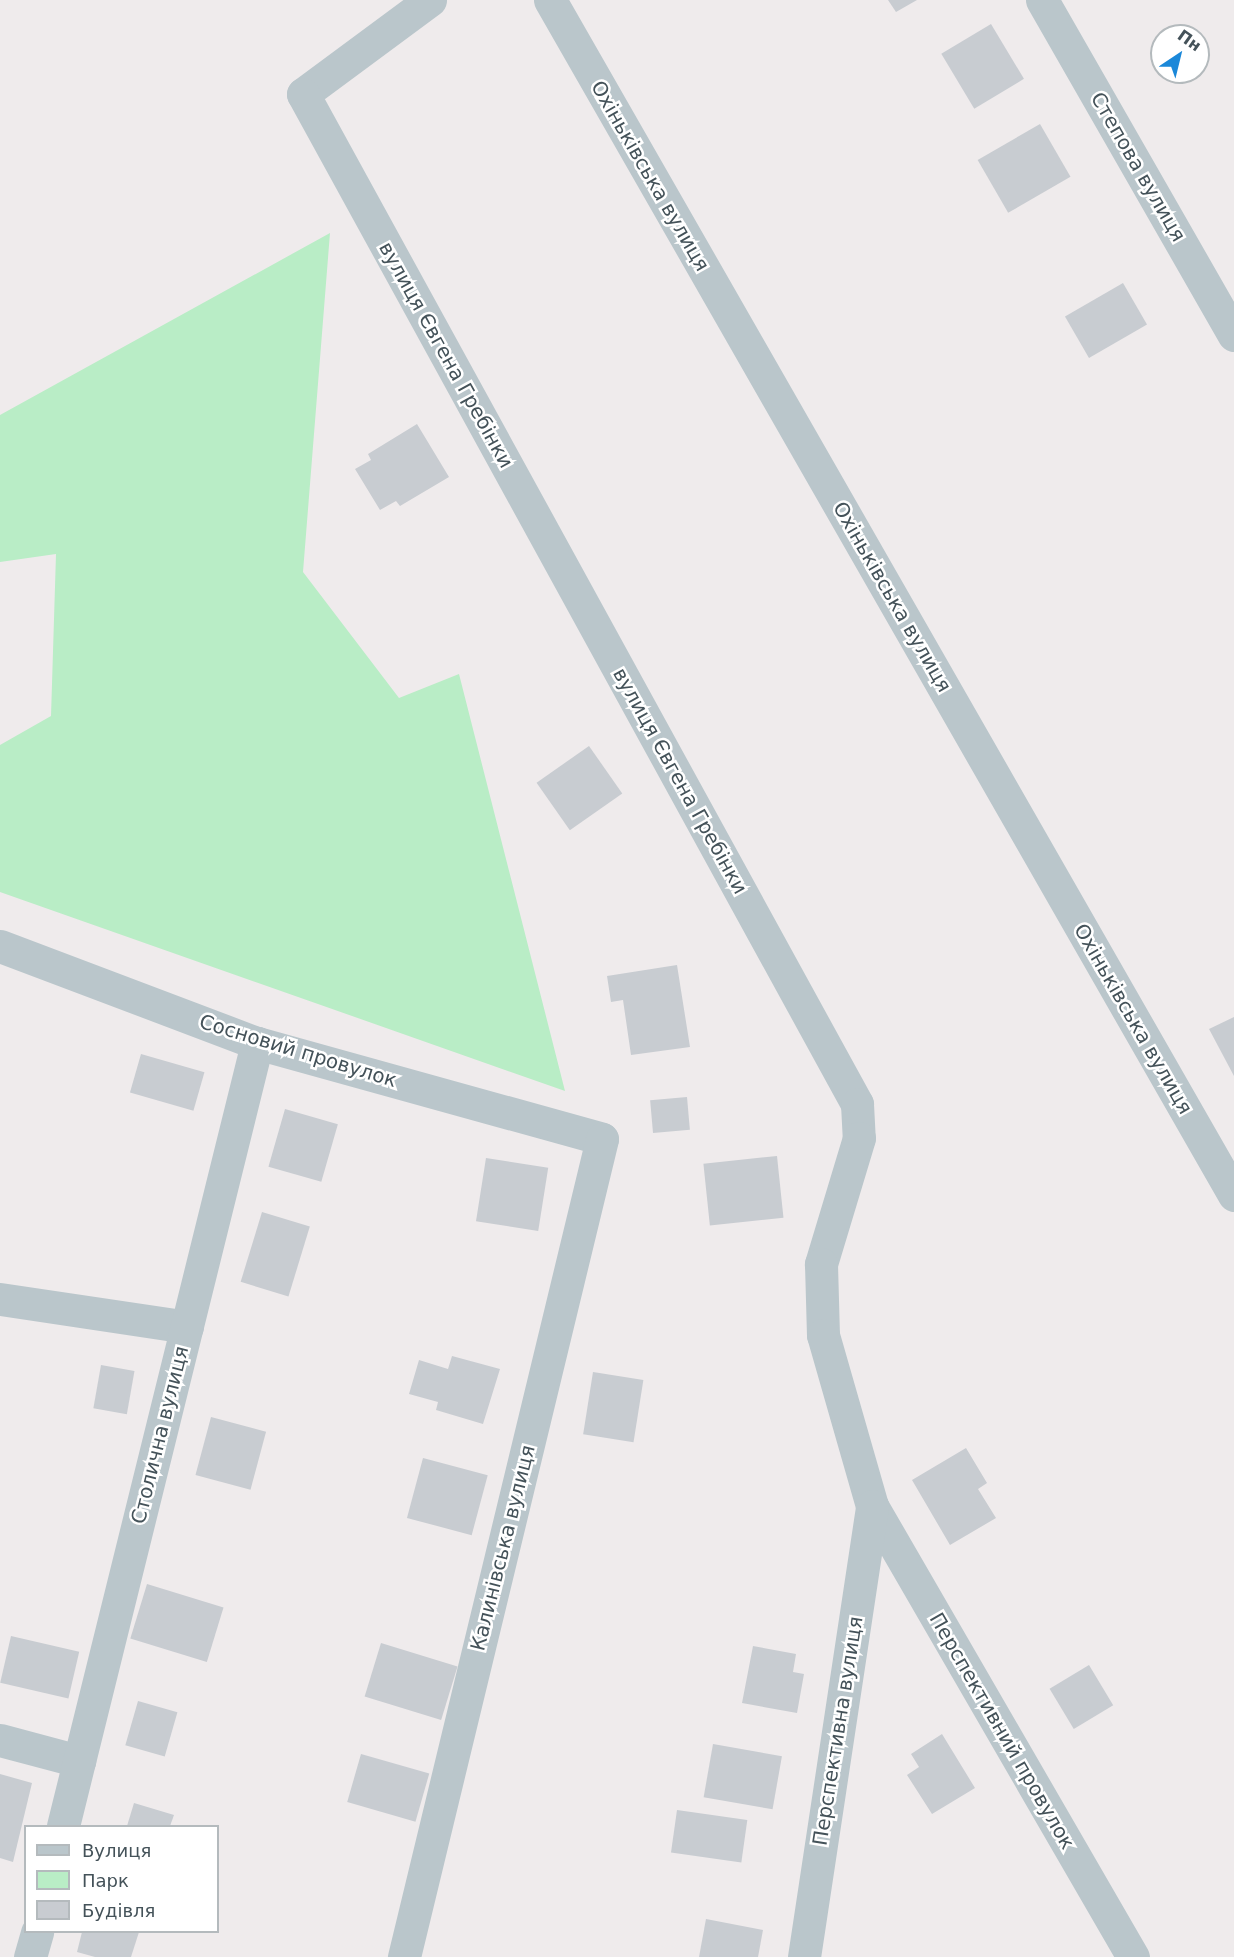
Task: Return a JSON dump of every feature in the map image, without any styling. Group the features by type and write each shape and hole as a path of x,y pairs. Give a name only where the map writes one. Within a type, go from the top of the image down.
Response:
{"street":[{"name":"вулиця Євгена Гребінки","path":"430,0 303,94 857,1104 859,1138 821,1264 823,1335 872,1506"},
{"name":"Охіньківська вулиця","path":"550,0 1234,1195"},
{"name":"Степова вулиця","path":"1042,0 1234,335"},
{"name":"Сосновий провулок","path":"0,946 257,1042 602,1139"},
{"name":"Столична вулиця","path":"63,1825 257,1042"},
{"name":"Калинівська вулиця","path":"404,1957 602,1139"},
{"path":"0,1299 187,1327"},
{"name":"Перспективна вулиця","path":"804,1957 872,1506"},
{"name":"Перспективний провулок","path":"872,1506 1133,1957"},
{"path":"0,1740 79,1761"},
{"path":"30,1957 37,1933"}],"green space":[{"path":"330,233 303,572 399,698 459,674 565,1091 0,892 0,745 51,716 56,554 0,562 0,415"}],"building":[{"path":"888,0 917,0 896,12"},
{"path":"991,24 1024,79 974,109 941,54"},
{"path":"1040,124 1070,177 1008,213 978,160"},
{"path":"1123,283 1147,325 1089,358 1065,317"},
{"path":"417,424 449,477 400,506 396,501 380,510 355,469 371,460 368,454"},
{"path":"589,746 622,794 570,830 537,783"},
{"path":"677,965 690,1047 631,1055 623,1000 611,1002 607,976"},
{"path":"1234,1017 1234,1076 1209,1029"},
{"path":"141,1054 204,1072 193,1111 130,1092"},
{"path":"687,1097 690,1130 653,1133 650,1100"},
{"path":"285,1109 338,1124 321,1182 268,1167"},
{"path":"777,1156 783,1218 710,1225 703,1164"},
{"path":"486,1158 548,1168 538,1231 476,1221"},
{"path":"262,1212 310,1227 288,1296 241,1282"},
{"path":"452,1356 500,1369 483,1424 436,1410 438,1402 409,1394 419,1360 448,1369"},
{"path":"101,1365 134,1371 127,1414 93,1408"},
{"path":"593,1372 643,1380 634,1442 583,1434"},
{"path":"211,1417 266,1432 251,1490 195,1475"},
{"path":"966,1448 987,1483 978,1489 996,1518 950,1545 912,1480"},
{"path":"423,1458 488,1475 472,1535 407,1518"},
{"path":"147,1584 224,1607 207,1662 130,1639"},
{"path":"11,1636 79,1652 68,1699 0,1683"},
{"path":"381,1643 458,1666 441,1720 365,1697"},
{"path":"753,1646 796,1654 793,1672 804,1674 797,1713 742,1703"},
{"path":"1089,1665 1113,1705 1074,1729 1050,1689"},
{"path":"138,1701 177,1712 165,1757 125,1745"},
{"path":"942,1734 975,1788 932,1814 907,1775 919,1767 911,1754"},
{"path":"713,1744 782,1756 773,1809 704,1797"},
{"path":"361,1754 429,1774 415,1822 347,1802"},
{"path":"0,1774 32,1783 13,1862 0,1858"},
{"path":"134,1803 174,1815 170,1825 127,1825"},
{"path":"677,1810 747,1820 741,1862 671,1853"},
{"path":"706,1919 763,1930 758,1957 699,1957"},
{"path":"82,1933 139,1933 131,1957 95,1957 77,1952"}]}
